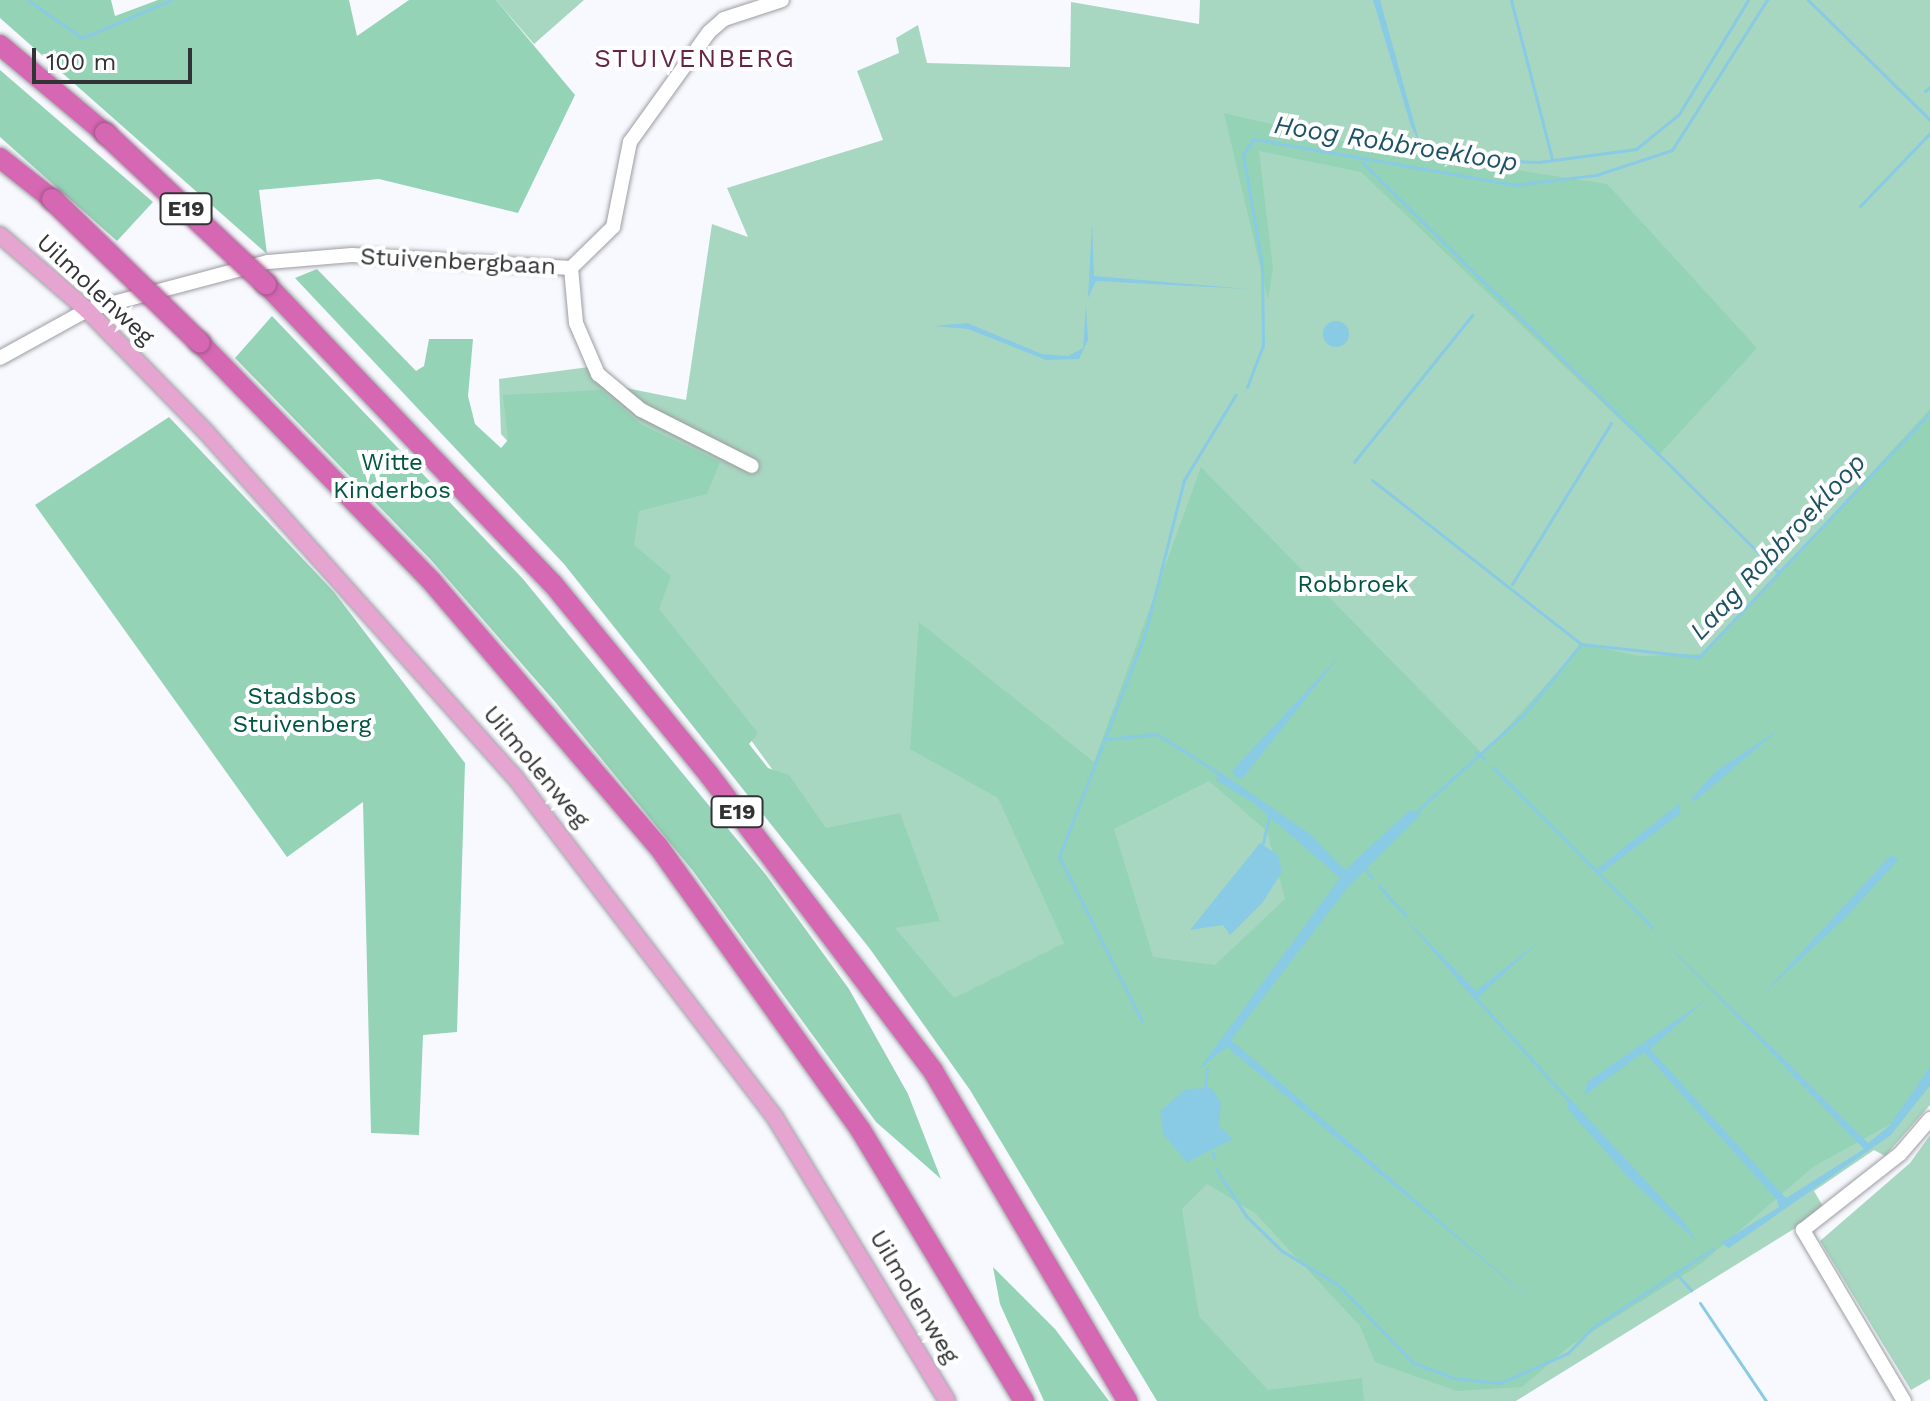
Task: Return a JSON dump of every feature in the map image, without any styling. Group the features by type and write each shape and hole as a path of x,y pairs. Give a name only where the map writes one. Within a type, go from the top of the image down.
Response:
{"highway":[{"name":"E19","path":"0,45 105,133 266,284 553,584 710,776 933,1071 1127,1401"},
{"path":"0,158 52,199 200,343 433,583 658,846 860,1129 1024,1401"}],"main road":[{"name":"Uilmolenweg","path":"0,235 87,310 321,553 588,867 774,1116 947,1401"}],"street":[{"name":"Stuivenbergbaan","path":"0,358 87,310 200,276 352,255 571,268 613,227 630,142 709,32 724,19 782,0"},
{"path":"571,268 576,323 598,374 641,410 752,466"},
{"path":"1904,1401 1803,1230 1900,1154 1930,1119"}],"green space":[{"path":"0,0 111,0 115,16 158,0 349,0 357,36 409,0 496,0 575,95 518,213 379,179 259,190 267,254 0,18"},
{"path":"496,0 584,0 534,44"},
{"name":"Robbroek","path":"1200,0 1930,0 1930,1105 1885,1156 1874,1150 1814,1191 1824,1208 1813,1217 1516,1401 1201,1401 829,847 645,595 501,434 499,379 589,367 616,386 686,400 712,224 748,237 727,188 883,140 857,71 899,53 896,38 918,25 927,63 1070,67 1071,2 1199,24"},
{"path":"0,70 153,202 117,241 0,137"},
{"path":"1224,113 1373,148 1607,184 1757,348 1658,456 1361,172 1259,151 1273,268 1268,300"},
{"path":"317,269 416,371 424,366 429,339 473,339 468,396 475,424 501,448 508,440 503,395 601,390 642,425 720,462 707,494 639,511 634,545 671,576 659,609 758,733 749,744 768,768 789,775 826,828 900,813 940,921 895,928 954,998 1064,943 998,798 910,749 919,622 1094,762 1201,467 1483,754 1583,644 1639,656 1704,654 1930,409 1930,1086 1905,1116 1813,1167 1701,1264 1571,1345 1522,1387 1457,1391 1375,1362 1360,1326 1255,1213 1207,1184 1182,1209 1199,1316 1268,1390 1362,1378 1364,1401 1157,1401 970,1090 870,949 564,564 295,278","holes":["1209,781 1267,831 1285,899 1215,965 1153,957 1114,829"]},
{"name":"Witte Kinderbos","path":"272,316 523,579 766,875 849,989 908,1094 941,1179 876,1122 693,871 556,703 431,560 235,358"},
{"name":"Stadsbos Stuivenberg","path":"169,417 334,592 465,763 457,1032 423,1035 419,1135 371,1133 363,802 287,857 35,505"},
{"path":"1930,1135 1930,1379 1911,1390 1820,1241 1910,1163"},
{"path":"993,1267 1055,1329 1109,1401 1044,1401 1000,1304"}],"water":[{"path":"1373,0 1380,0 1420,144 1411,126"},
{"path":"1092,222 1094,276 1248,289 1096,281 1088,298"},
{"path":"1086,305 1088,340 1079,359 1046,360 968,329 934,326 967,323 1042,354 1068,356 1083,348"},
{"path":"1336,321 1345,325 1349,334 1345,343 1336,347 1327,343 1323,334 1327,325"},
{"path":"1341,654 1242,779 1236,777 1232,771"},
{"path":"1781,728 1695,801 1690,800 1716,771"},
{"path":"1220,772 1310,834 1345,870 1410,810 1421,814 1348,887 1231,1040 1549,1315 1227,1047 1199,1069 1340,878 1254,803 1216,780"},
{"path":"1680,803 1680,814 1601,873 1597,869"},
{"path":"1260,843 1278,855 1282,872 1263,902 1230,935 1223,925 1190,930"},
{"path":"1891,855 1898,860 1846,917 1762,995"},
{"path":"1402,915 1476,991 1542,939 1475,1000"},
{"path":"1646,923 1868,1143 1889,1126 1930,1067 1930,1085 1891,1135 1729,1248 1721,1243 1779,1207 1777,1200 1644,1052 1585,1095 1587,1082 1707,999 1650,1049 1786,1198 1864,1149"},
{"path":"1212,1088 1221,1103 1219,1126 1233,1139 1187,1162 1163,1134 1160,1111 1186,1089"},
{"path":"1570,1099 1682,1220 1699,1244 1628,1177 1567,1108"}],"waterway":[{"path":"28,0 82,38 171,0"},
{"path":"1511,0 1552,159"},
{"name":"Hoog Robbroekloop","path":"1417,141 1421,153 1477,160 1539,162 1636,149 1679,114 1748,0"},
{"name":"Hoog Robbroekloop","path":"1247,387 1263,345 1262,265 1243,154 1254,139 1514,185 1596,175 1672,150 1767,0"},
{"path":"1808,0 1930,120"},
{"path":"1925,91 1930,87"},
{"path":"1860,206 1930,133"},
{"path":"1362,162 1777,571"},
{"path":"1354,462 1472,315"},
{"name":"Hoog Robbroekloop","path":"1142,1021 1059,857 1145,634 1184,480 1236,394"},
{"name":"Laag Robbroekloop","path":"1416,812 1525,713 1581,644 1699,657 1930,413"},
{"path":"1512,584 1611,423"},
{"path":"1372,480 1580,643"},
{"name":"Hoog Robbroekloop","path":"1108,739 1157,734 1220,774"},
{"name":"Laag Robbroekloop","path":"1476,752 1485,759"},
{"path":"1493,767 1652,927"},
{"name":"Hoog Robbroekloop","path":"1263,843 1269,816"},
{"path":"1364,868 1372,878"},
{"path":"1379,886 1406,916"},
{"path":"1476,998 1570,1102"},
{"path":"1205,1088 1207,1069"},
{"path":"1213,1153 1214,1158"},
{"path":"1216,1169 1246,1216 1282,1251 1337,1284 1412,1362 1454,1378 1500,1383 1568,1353 1592,1328 1676,1273 1691,1290"},
{"path":"1676,1273 1713,1249"},
{"path":"1700,1303 1766,1401"}],"district":[{"name":"STUIVENBERG","path":"695,59"}]}
